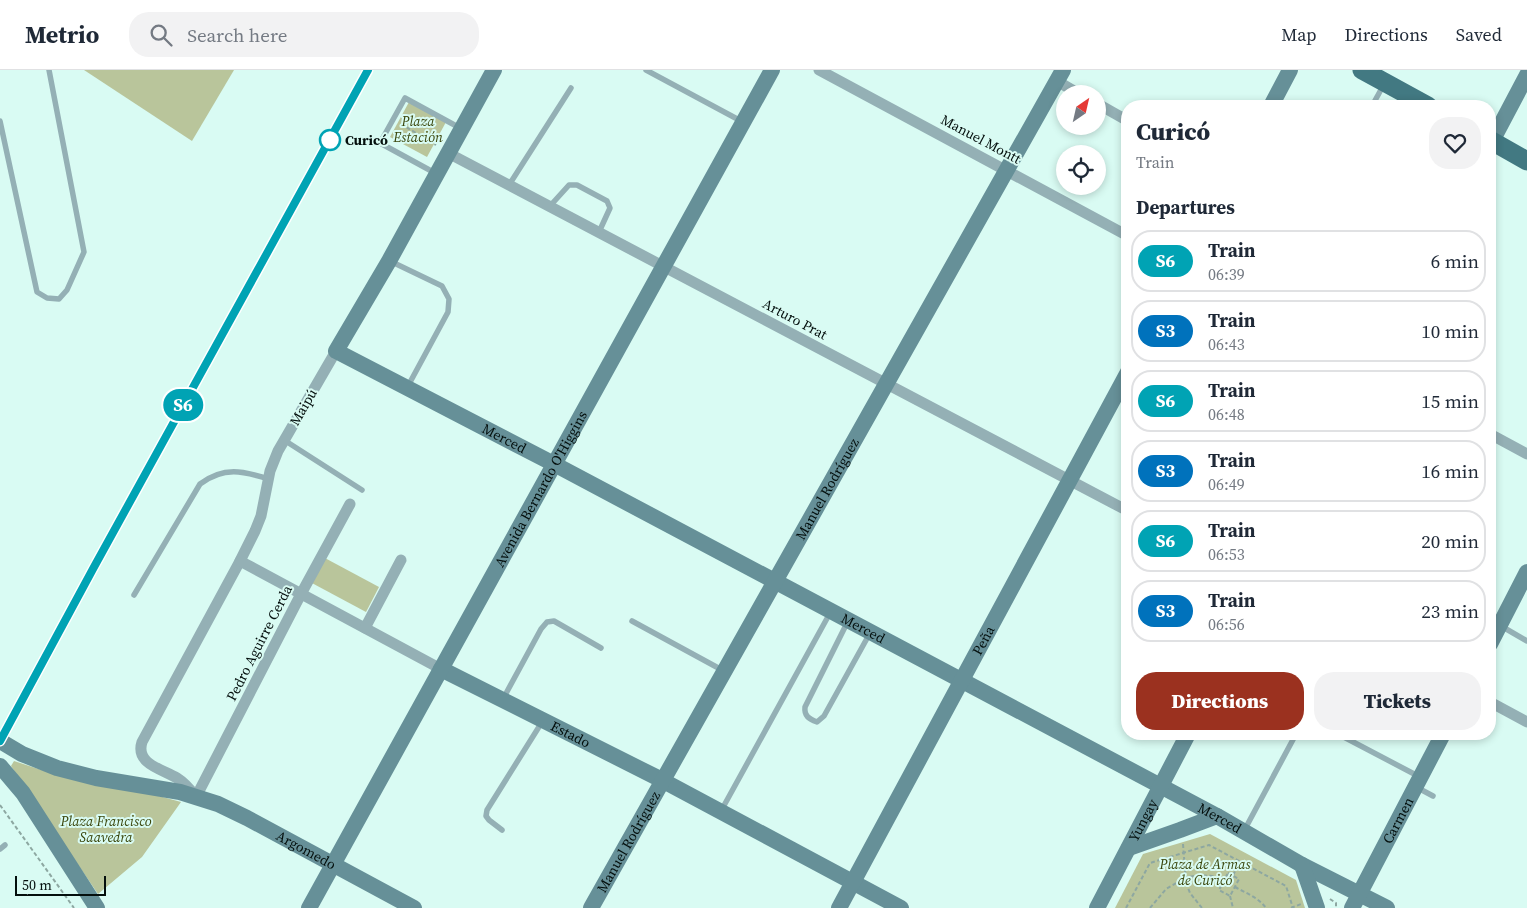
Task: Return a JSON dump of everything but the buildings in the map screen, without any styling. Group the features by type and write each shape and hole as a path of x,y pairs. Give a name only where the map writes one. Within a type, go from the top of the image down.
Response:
{"main road":[{"path":"1362,70 1417,100"},
{"path":"1496,145 1527,161"}],"street":[{"name":"Maipú","path":"142,756 140,751 142,742 255,531 273,462 284,440 437,174 494,70"},
{"name":"Avenida Bernardo O'Higgins","path":"309,908 772,70"},
{"name":"Manuel Montt","path":"819,70 1121,232"},
{"path":"1274,100 1290,70"},
{"path":"1496,133 1527,75"},
{"name":"Manuel Rodríguez","path":"591,908 1060,76"},
{"path":"1060,76 1070,85"},
{"path":"1106,109 1121,117"},
{"name":"Arturo Prat","path":"448,153 1121,507"},
{"name":"Merced","path":"336,351 554,464 1217,816 1302,865 1356,901 1386,908"},
{"name":"Peña","path":"839,908 1121,385"},
{"path":"1496,437 1526,452"},
{"name":"Pedro Aguirre Cerda","path":"196,797 301,594 350,504"},
{"path":"365,628 401,560"},
{"name":"Estado","path":"240,561 441,669 663,781 901,908"},
{"path":"1496,633 1527,572"},
{"path":"1496,705 1527,722"},
{"name":"Yungay","path":"1097,908 1185,740"},
{"name":"Carmen","path":"1356,901 1440,740"},
{"name":"Argomedo","path":"0,741 22,754 57,768 86,776 161,788 196,797 240,814 414,908"},
{"name":"Argomedo","path":"142,756 147,763 182,781 196,797"},
{"path":"0,766 23,792 97,908"},
{"path":"1129,848 1217,816"},
{"path":"1302,865 1316,903"}],"lane":[{"path":"0,120 38,292 47,298 59,299 67,290 84,252 49,70"},
{"path":"646,70 743,122"},
{"path":"1375,100 1385,82"},
{"path":"510,185 570,88"},
{"path":"437,174 380,143 405,98 462,129"},
{"path":"550,206 569,186 577,185 607,201 610,208 599,232"},
{"path":"388,260 442,286 450,299 448,312 407,388"},
{"path":"284,440 362,490"},
{"path":"134,595 200,484 208,478 227,472 238,471 268,479"},
{"path":"721,812 831,612"},
{"path":"502,700 546,622 554,621 600,648"},
{"path":"632,621 725,671"},
{"path":"848,621 805,707 804,712 806,716 812,720 817,722 824,716 870,633"},
{"path":"1500,625 1527,641"},
{"path":"502,830 489,820 486,816 486,810 544,721"},
{"path":"1244,832 1293,740"},
{"path":"1348,740 1418,782 1434,796"}],"path":[{"path":"394,119 448,153"},
{"path":"0,805 74,908"},
{"path":"1183,842 1186,883 1190,893 1202,908"},
{"path":"1126,908 1150,863 1209,845 1286,886 1292,908 1316,903 1336,903 1336,908"},
{"path":"1232,876 1240,862"},
{"path":"1230,896 1219,890 1228,874 1239,879 1230,896 1233,908"},
{"path":"1150,908 1166,889 1185,878 1198,875 1212,876 1224,881"},
{"path":"1235,887 1250,894 1266,908"}],"green space":[{"path":"84,70 234,70 192,141"},
{"name":"Plaza Estación","path":"409,102 446,122 427,157 390,137"},
{"path":"323,557 379,587 366,612 310,582"},
{"name":"Plaza Francisco Saavedra","path":"14,761 63,777 148,793 181,802 142,857 98,894 11,766"},
{"name":"Plaza de Armas de Curicó","path":"1210,834 1296,880 1305,908 1115,908 1143,854"}],"railway":[{"path":"0,741 368,70"}],"train":[{"name":"S6","path":"0,741 368,70"}],"place":[{"name":"Curicó","path":"330,140"}]}
